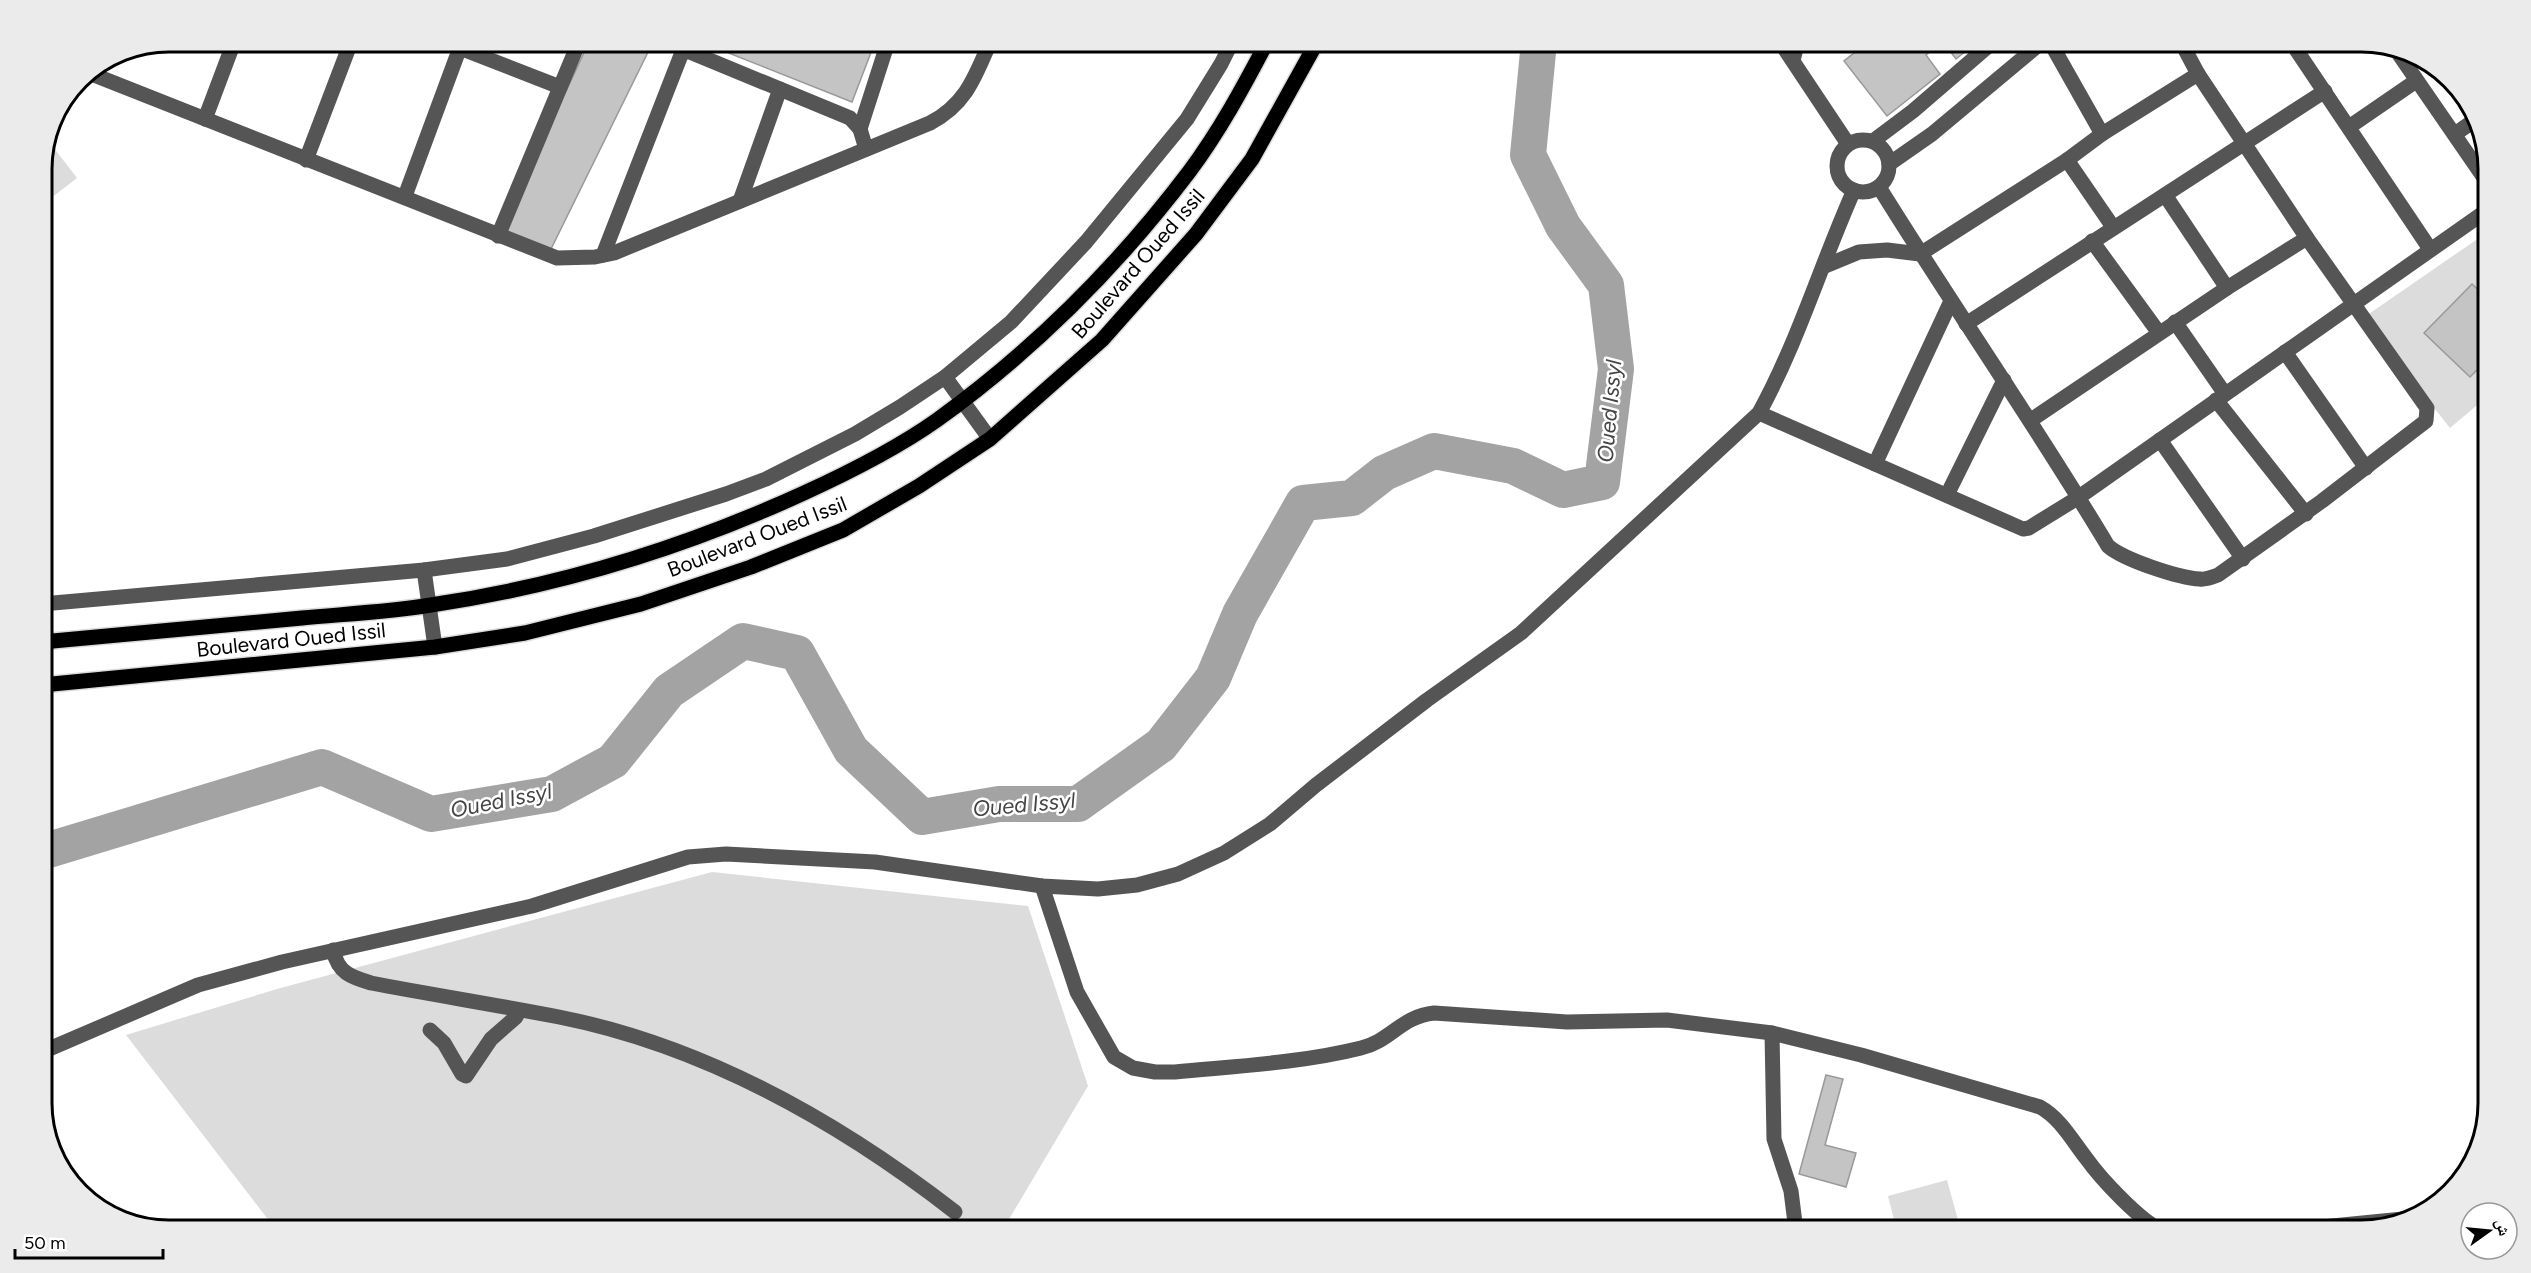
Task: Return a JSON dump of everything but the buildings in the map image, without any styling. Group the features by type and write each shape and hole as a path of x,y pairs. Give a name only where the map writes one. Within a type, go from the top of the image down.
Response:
{"main road":[{"name":"Boulevard Oued Issil","path":"53,684 435,647 525,633 620,609 751,567 843,531 919,486 990,439 1102,340 1196,234 1252,159 1311,52"},
{"name":"Boulevard Oued Issil","path":"53,641 430,605 548,583 649,554 742,521 862,465 936,421 1044,334 1125,249 1190,170 1238,97 1261,53"}],"street":[{"path":"1787,52 1848,144"},
{"path":"1792,60 1795,52"},
{"path":"1873,141 1887,156 1890,164 1889,173 1879,187 1871,191 1854,190 1840,176 1837,167 1838,158 1848,144 1855,140 1873,141 1913,111 1981,52"},
{"path":"1890,164 1932,134 2030,52"},
{"path":"2056,52 2102,134"},
{"path":"1879,187 1920,254 2031,420 2109,546 2126,557 2186,578 2202,580 2218,575 2306,514 2366,468 2426,421 2428,413 2427,408 2307,238 2198,74 2186,52"},
{"path":"2298,52 2430,249"},
{"path":"205,119 230,53"},
{"path":"306,160 347,53"},
{"path":"405,196 458,53"},
{"path":"480,53 560,87"},
{"path":"498,236 574,53"},
{"path":"603,255 681,55 684,53"},
{"path":"692,53 850,118 860,129 866,149"},
{"path":"860,129 885,53"},
{"path":"98,77 557,258 614,253 930,123 962,100 973,82 985,53"},
{"path":"53,603 424,570 507,559 594,536 766,479 855,434 945,377 1011,322 1086,242 1187,119 1227,53"},
{"path":"2403,61 2478,168"},
{"path":"1825,266 1859,252 1887,250 1920,254 2067,160 2102,134 2198,74"},
{"path":"2349,127 2416,81"},
{"path":"740,201 780,89"},
{"path":"1966,324 2325,91"},
{"path":"2455,134 2469,124"},
{"path":"2067,160 2113,227"},
{"path":"53,1047 198,986 333,950 532,906 688,857 726,854 875,862 1041,886 1098,889 1137,885 1178,874 1224,853 1270,824 1427,700 1521,633 1759,413 1798,333 1854,190"},
{"path":"2165,195 2227,288"},
{"path":"1759,413 2023,529 2034,526 2079,497 2478,216"},
{"path":"2031,420 2175,322 2307,238"},
{"path":"2092,241 2159,333"},
{"path":"1875,464 1951,301"},
{"path":"2175,322 2220,397 2306,514"},
{"path":"2285,352 2366,468"},
{"path":"945,377 990,439"},
{"path":"1947,495 2004,380"},
{"path":"2160,440 2243,559"},
{"path":"424,570 435,647"},
{"path":"1041,886 1077,992 1114,1057 1133,1068 1155,1072 1175,1072 1364,1048 1378,1043 1400,1024 1423,1014 1434,1013 1567,1022 1667,1020 1773,1033 1861,1055 2040,1107 2056,1119 2090,1164 2144,1220"},
{"path":"333,950 337,965 342,972 371,983 559,1017 642,1040 722,1071 772,1094 829,1125 912,1179 955,1212"},
{"path":"430,1030 444,1043 462,1074 469,1076 491,1039 516,1017 519,1011"},
{"path":"1773,1033 1774,1139 1791,1191 1795,1220"}],"shaded area":[{"path":"54,148 77,178 53,197"},
{"path":"2478,239 2478,404 2450,428 2363,318"},
{"path":"712,872 1028,906 1088,1086 1009,1220 269,1220 126,1035 277,989"},
{"path":"1947,1180 1958,1220 1894,1220 1888,1196"}],"waterway":[{"name":"Oued Issyl","path":"53,849 322,767 431,814 552,794 613,761 669,691 743,641 797,653 851,750 922,817 999,804 1078,804 1161,745 1213,678 1240,614 1303,503 1352,498 1384,473 1434,451 1513,466 1563,490 1602,482 1616,369 1606,285 1563,226 1528,155 1538,52"}]}
